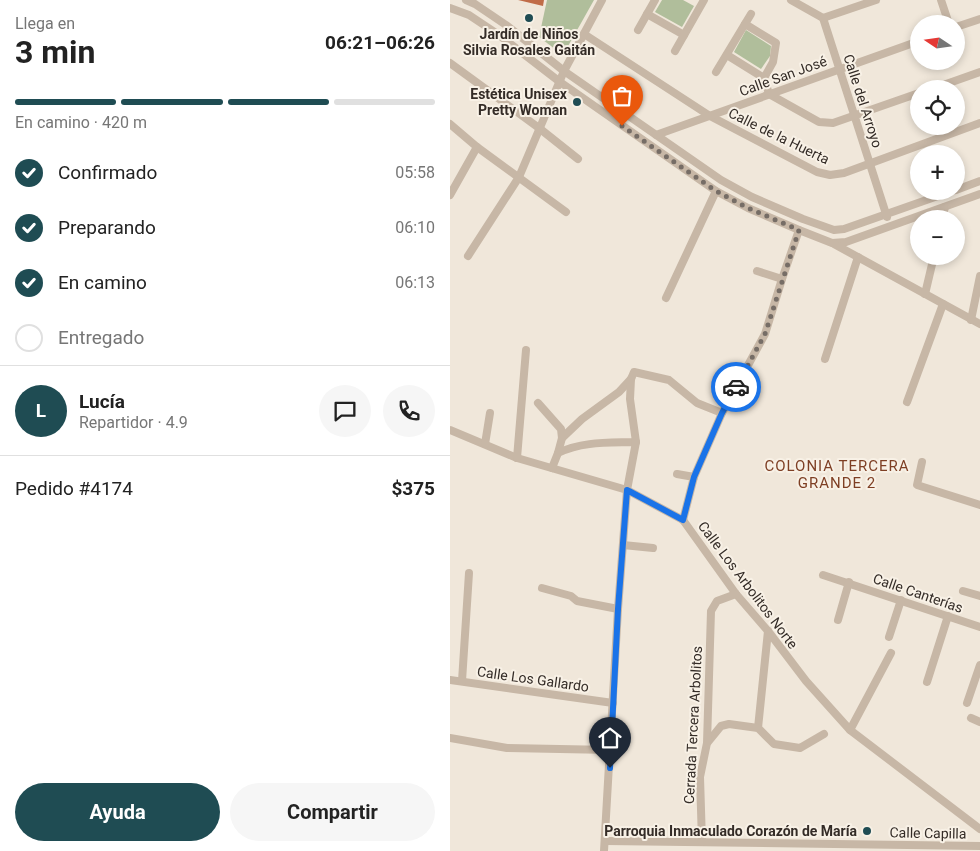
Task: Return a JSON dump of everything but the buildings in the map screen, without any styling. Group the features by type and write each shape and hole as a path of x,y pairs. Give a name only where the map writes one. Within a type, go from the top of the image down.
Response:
{"street":[{"path":"466,0 506,25 564,71 721,180 752,197 786,212 834,230 844,229 926,200"},
{"path":"468,256 518,177 564,71 602,0"},
{"path":"638,30 655,0"},
{"path":"675,51 703,2 693,0"},
{"path":"791,0 823,18 862,2 876,0"},
{"path":"941,0 946,15"},
{"path":"450,8 469,15 499,35 560,82 716,191 748,208 832,243 858,256 980,324"},
{"path":"647,14 684,35"},
{"path":"716,72 751,14"},
{"name":"Calle del Arroyo","path":"823,18 890,226"},
{"path":"965,25 979,21"},
{"path":"745,24 776,42 773,62 764,78"},
{"name":"Calle de la Huerta","path":"584,34 710,116 817,172 830,175 844,173 980,124"},
{"name":"Calle San José","path":"656,135 910,44"},
{"path":"727,55 764,78 769,94 819,122 833,123 910,96"},
{"path":"450,62 540,128 578,159"},
{"path":"957,80 980,72"},
{"path":"450,124 566,212"},
{"path":"450,194 478,147"},
{"path":"965,186 980,181"},
{"path":"666,298 716,191"},
{"path":"832,243 846,242 980,194"},
{"path":"683,520 694,477 722,413 765,334 799,230"},
{"path":"832,243 834,230"},
{"path":"825,360 858,256"},
{"path":"926,294 932,265"},
{"path":"757,271 782,279"},
{"path":"971,320 980,276"},
{"path":"907,402 943,304"},
{"path":"517,458 526,350"},
{"path":"632,376 669,380 697,403 722,413"},
{"path":"562,438 582,419 618,392 632,376"},
{"path":"604,851 627,490 636,442 630,399 632,376"},
{"path":"538,403 561,429 562,438 552,468"},
{"path":"485,444 490,413"},
{"name":"Calle Los Arbolitos Norte","path":"450,430 517,458 627,490 683,520 736,594 768,631 806,681 850,730 980,829"},
{"path":"558,453 589,443 636,442"},
{"path":"922,462 917,485 980,505"},
{"path":"677,474 694,477"},
{"path":"623,545 653,548"},
{"path":"462,681 469,573"},
{"name":"Calle Canterías","path":"823,575 849,582 980,627"},
{"path":"838,620 849,582"},
{"path":"542,588 572,596 577,601 618,609"},
{"path":"963,591 980,596"},
{"name":"Cerrada Tercera Arbolitos","path":"702,842 700,777 707,742 711,611 717,601 736,594"},
{"path":"889,637 901,600"},
{"path":"927,682 948,616"},
{"path":"758,728 768,631"},
{"path":"850,730 891,653"},
{"path":"967,702 980,665"},
{"name":"Calle Los Gallardo","path":"450,680 613,703"},
{"path":"971,718 980,722"},
{"path":"707,742 721,726 730,724 758,728 774,744 800,748 824,734"},
{"path":"450,738 507,748 611,750"},
{"name":"Calle Capilla","path":"606,841 980,846"}],"green space":[{"path":"547,0 594,0 563,55 539,37"},
{"path":"662,0 683,0 694,6 682,27 655,12"},
{"path":"746,30 771,46 770,56 761,69 734,52"}],"way so far":[{"path":"622,126 716,191 748,208 799,230 765,334 736,387"}],"place":[{"name":"Jardín de Niños Silvia Rosales Gaitán","path":"529,18"},
{"name":"Estética Unisex Pretty Woman","path":"577,102"},
{"name":"Parroquia Inmaculado Corazón de María","path":"867,831"}],"district":[{"name":"COLONIA TERCERA GRANDE 2","path":"837,474"}],"route":[{"path":"610,768 618,609 627,490 683,520 694,477 722,413 736,387"}]}
